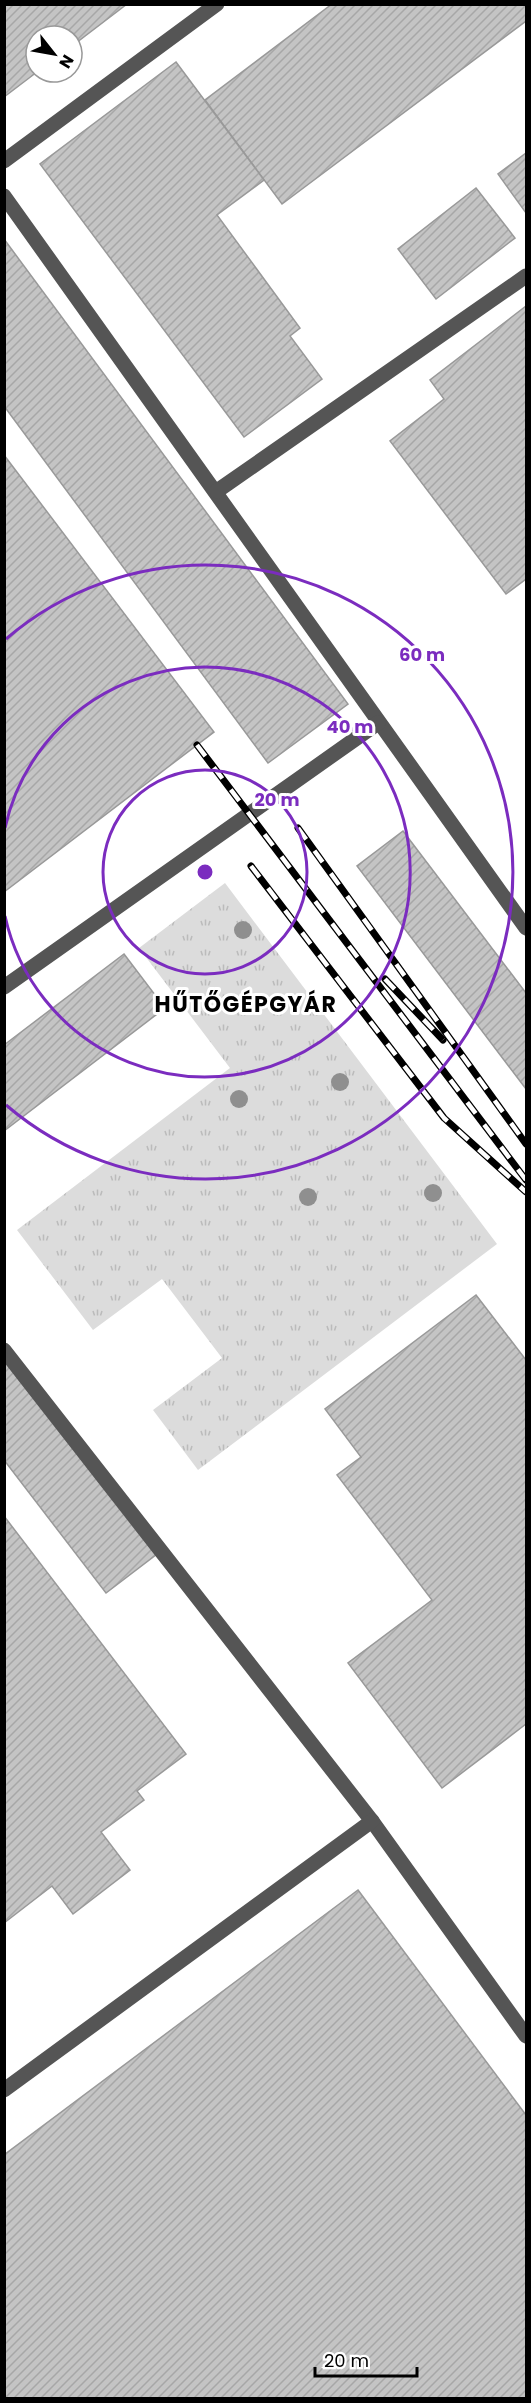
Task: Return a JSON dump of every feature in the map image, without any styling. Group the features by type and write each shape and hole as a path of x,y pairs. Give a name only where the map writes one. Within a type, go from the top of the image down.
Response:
{"lane":[{"path":"4,161 217,4"},
{"path":"4,196 217,491 378,723 526,928"},
{"path":"217,491 526,276"},
{"path":"4,987 378,723"},
{"path":"4,1350 372,1821 526,2036"},
{"path":"4,2090 372,1821"}],"green space":[{"path":"225,883 497,1244 198,1470 153,1410 222,1358 162,1279 93,1330 17,1230 230,1068 139,948"}],"building":[{"path":"4,4 127,4 84,37 84,24 24,24 24,82 4,97"},
{"path":"332,4 526,4 526,21 282,204 205,100"},
{"path":"176,62 264,180 217,215 300,328 290,336 322,379 244,437 40,164"},
{"path":"526,153 526,213 498,174"},
{"path":"476,188 515,238 436,299 398,249"},
{"path":"4,239 348,704 268,763 4,406"},
{"path":"526,306 526,579 506,594 390,441 444,399 430,380"},
{"path":"4,455 214,732 4,892"},
{"path":"403,831 526,993 526,1089 357,866"},
{"path":"124,954 165,1008 4,1131 4,1045"},
{"path":"476,1295 526,1360 526,1724 442,1788 348,1663 432,1600 337,1475 361,1457 325,1409"},
{"path":"4,1353 157,1554 106,1593 4,1460"},
{"path":"4,1516 186,1754 137,1791 144,1800 101,1832 130,1870 73,1914 52,1886 4,1923"},
{"path":"358,1890 526,2115 526,2398 4,2398 4,2155"}],"railway":[{"path":"197,745 526,1180"},
{"path":"298,828 526,1144"},
{"path":"251,866 444,1118 526,1192"},
{"path":"385,979 443,1040"}],"district":[{"name":"HŰTŐGÉPGYÁR","path":"246,1004"}]}
